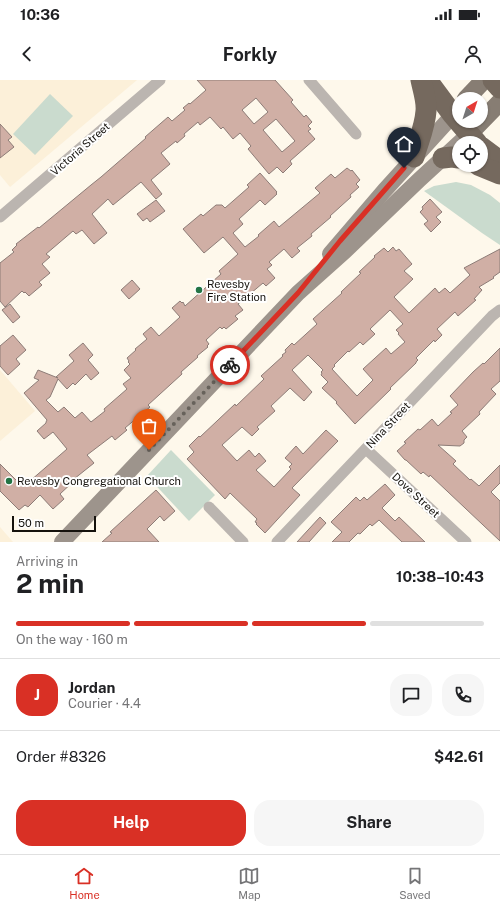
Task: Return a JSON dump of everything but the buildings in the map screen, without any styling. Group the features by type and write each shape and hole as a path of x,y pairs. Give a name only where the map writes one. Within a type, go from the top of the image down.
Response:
{"highway":[{"path":"414,157 424,124 426,111 426,103 421,80"},
{"path":"426,80 452,101"},
{"path":"493,80 500,88"},
{"path":"488,151 500,161"},
{"path":"488,169 500,174"}],"main road":[{"path":"473,92 484,80"},
{"path":"478,136 484,118 500,102"},
{"path":"62,542 298,293 340,241 452,115"},
{"path":"298,293 451,158"}],"street":[{"name":"Victoria Street","path":"0,217 160,80"},
{"path":"309,80 356,134"},
{"name":"Nina Street","path":"277,542 492,316 500,310"},
{"name":"Dove Street","path":"366,449 466,542"},
{"path":"209,507 243,542"}],"shaded area":[{"path":"0,80 137,80 10,187 0,175"},
{"path":"0,370 35,411 0,441"},
{"path":"0,527 13,542 0,542"}],"green space":[{"path":"50,94 73,116 35,155 13,134"},
{"path":"456,182 471,185 490,195 500,203 500,245 424,191 434,186"},
{"path":"171,450 215,495 189,521 147,476"}],"way so far":[{"path":"149,450 230,365"}],"place":[{"name":"Revesby Fire Station","path":"199,290"},
{"name":"Revesby Congregational Church","path":"9,481"}],"route":[{"path":"230,365 298,293 340,241 404,168"}]}
